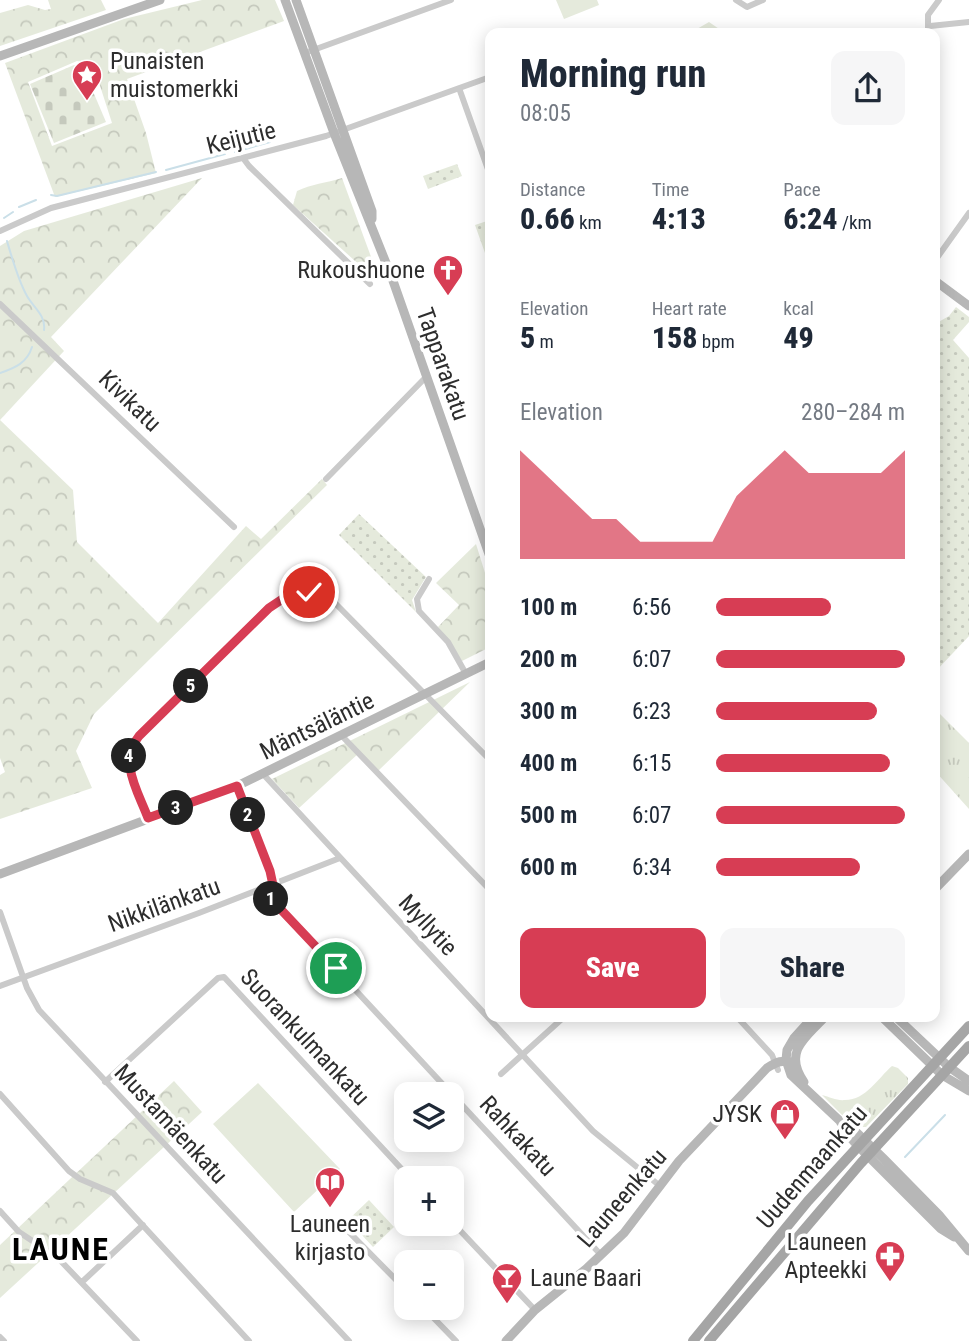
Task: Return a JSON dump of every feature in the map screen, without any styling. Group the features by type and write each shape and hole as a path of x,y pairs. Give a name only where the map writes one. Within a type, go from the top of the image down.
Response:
{"main road":[{"name":"Uudenmaankatu","path":"694,1341 808,1201 969,1026"},
{"name":"Uudenmaankatu","path":"709,1341 871,1152 969,1046"}],"street":[{"path":"0,57 160,0"},
{"name":"Tapparakatu","path":"285,0 309,51"},
{"name":"Tapparakatu","path":"296,0 309,51 485,543"},
{"path":"309,51 451,0"},
{"path":"736,0 747,7 762,0"},
{"path":"929,28 928,15 939,0"},
{"path":"939,28 969,22"},
{"name":"Keijutie","path":"0,231 51,208 338,132 485,79"},
{"path":"459,88 485,162"},
{"path":"243,158 370,284"},
{"path":"940,254 969,213"},
{"path":"940,284 969,306"},
{"name":"Kivikatu","path":"0,304 234,527"},
{"path":"326,479 427,376"},
{"path":"429,579 417,599 419,611 447,642 466,674"},
{"path":"148,818 129,766 131,748 139,736 269,608 293,592 318,593 333,601 485,755"},
{"name":"Mäntsäläntie","path":"0,874 237,786 485,664"},
{"path":"342,736 485,885"},
{"name":"Myllytie","path":"263,774 485,1015"},
{"path":"237,786 273,885"},
{"path":"940,884 969,854"},
{"name":"Nikkilänkatu","path":"0,986 340,858"},
{"name":"Rahkakatu","path":"265,888 280,909 601,1255"},
{"name":"Mustamäenkatu","path":"0,912 24,978 39,1010 348,1341"},
{"name":"Suorankulmankatu","path":"105,1082 218,978 224,978 399,1166"},
{"name":"Myllytie","path":"492,1022 593,1131 660,1186"},
{"path":"501,1074 558,1022"},
{"path":"742,1022 772,1055 796,1071 809,1090 871,1152 941,1229 969,1251"},
{"name":"Launeenkatu","path":"784,1064 787,1050 808,1022"},
{"name":"Launeenkatu","path":"506,1341 535,1310 624,1233 709,1127 762,1074 784,1064 820,1022"},
{"path":"888,1022 969,1091"},
{"path":"900,1022 936,1062"},
{"path":"946,1071 969,1081"},
{"path":"0,1094 69,1171 80,1180 113,1193 248,1341"},
{"path":"0,1211 19,1232 58,1258 137,1341"},
{"path":"82,1282 143,1225"},
{"path":"347,1230 394,1278"},
{"path":"464,1235 535,1310"},
{"path":"436,1320 456,1341"},
{"path":"0,1337 4,1341"}],"green space":[{"path":"48,0 101,0 106,10 0,46 0,13 28,5 51,9"},
{"path":"202,0 275,0 284,21 127,79 146,133 156,173 55,197 5,63 124,19","holes":["77,61 93,64 112,123 52,146 28,82"]},
{"path":"556,0 597,0 599,5 564,19"},
{"path":"709,22 718,28 699,28"},
{"path":"74,65 83,68 106,122 54,143 30,84"},
{"path":"457,164 462,176 428,189 423,176"},
{"path":"202,178 51,337 64,351 0,420 0,246 24,231"},
{"path":"342,178 377,273 375,279 293,205 297,191"},
{"path":"485,222 485,253 475,225"},
{"path":"956,307 969,317 969,322 953,340 969,358 969,636 940,667 940,321 949,316"},
{"path":"0,420 73,490 77,542 158,623 246,526 261,539 322,479 327,485 94,714 76,751 92,788 0,819 0,775 5,772 0,758"},
{"path":"359,514 426,577 412,600 416,612 339,535"},
{"path":"476,544 485,573 485,650 462,661 438,627 459,605 436,583"},
{"path":"470,682 378,771 359,753 299,808 272,779"},
{"path":"940,714 969,743 969,809 940,777"},
{"path":"892,1066 908,1078 908,1084 866,1127 854,1127 822,1095 842,1100 852,1099 871,1087"},
{"path":"174,1081 202,1112 0,1298 0,1245"},
{"path":"258,1083 340,1169 294,1212 213,1124"},
{"path":"369,1200 394,1227 373,1247 348,1220"}],"waterway":[{"path":"235,152 270,142"},
{"path":"166,170 225,154"},
{"path":"51,195 57,196 156,172"},
{"path":"19,207 36,200"},
{"path":"4,218 13,212"},
{"path":"7,241 21,283 41,316 44,330"},
{"path":"0,373 20,364 32,347"},
{"path":"905,1157 945,1115"}],"place":[{"name":"Punaisten muistomerkki","path":"87,102"},
{"name":"Rukoushuone","path":"448,297"},
{"name":"JYSK","path":"785,1141"},
{"name":"Launeen kirjasto","path":"330,1209"},
{"name":"Launeen Apteekki","path":"890,1283"},
{"name":"Laune Baari","path":"507,1305"}],"district":[{"name":"LAUNE","path":"61,1249"}],"route":[{"path":"309,592 293,592 269,608 139,736 131,748 128,760 148,818 237,786 270,871 273,885 265,888 271,899 336,968"}]}
